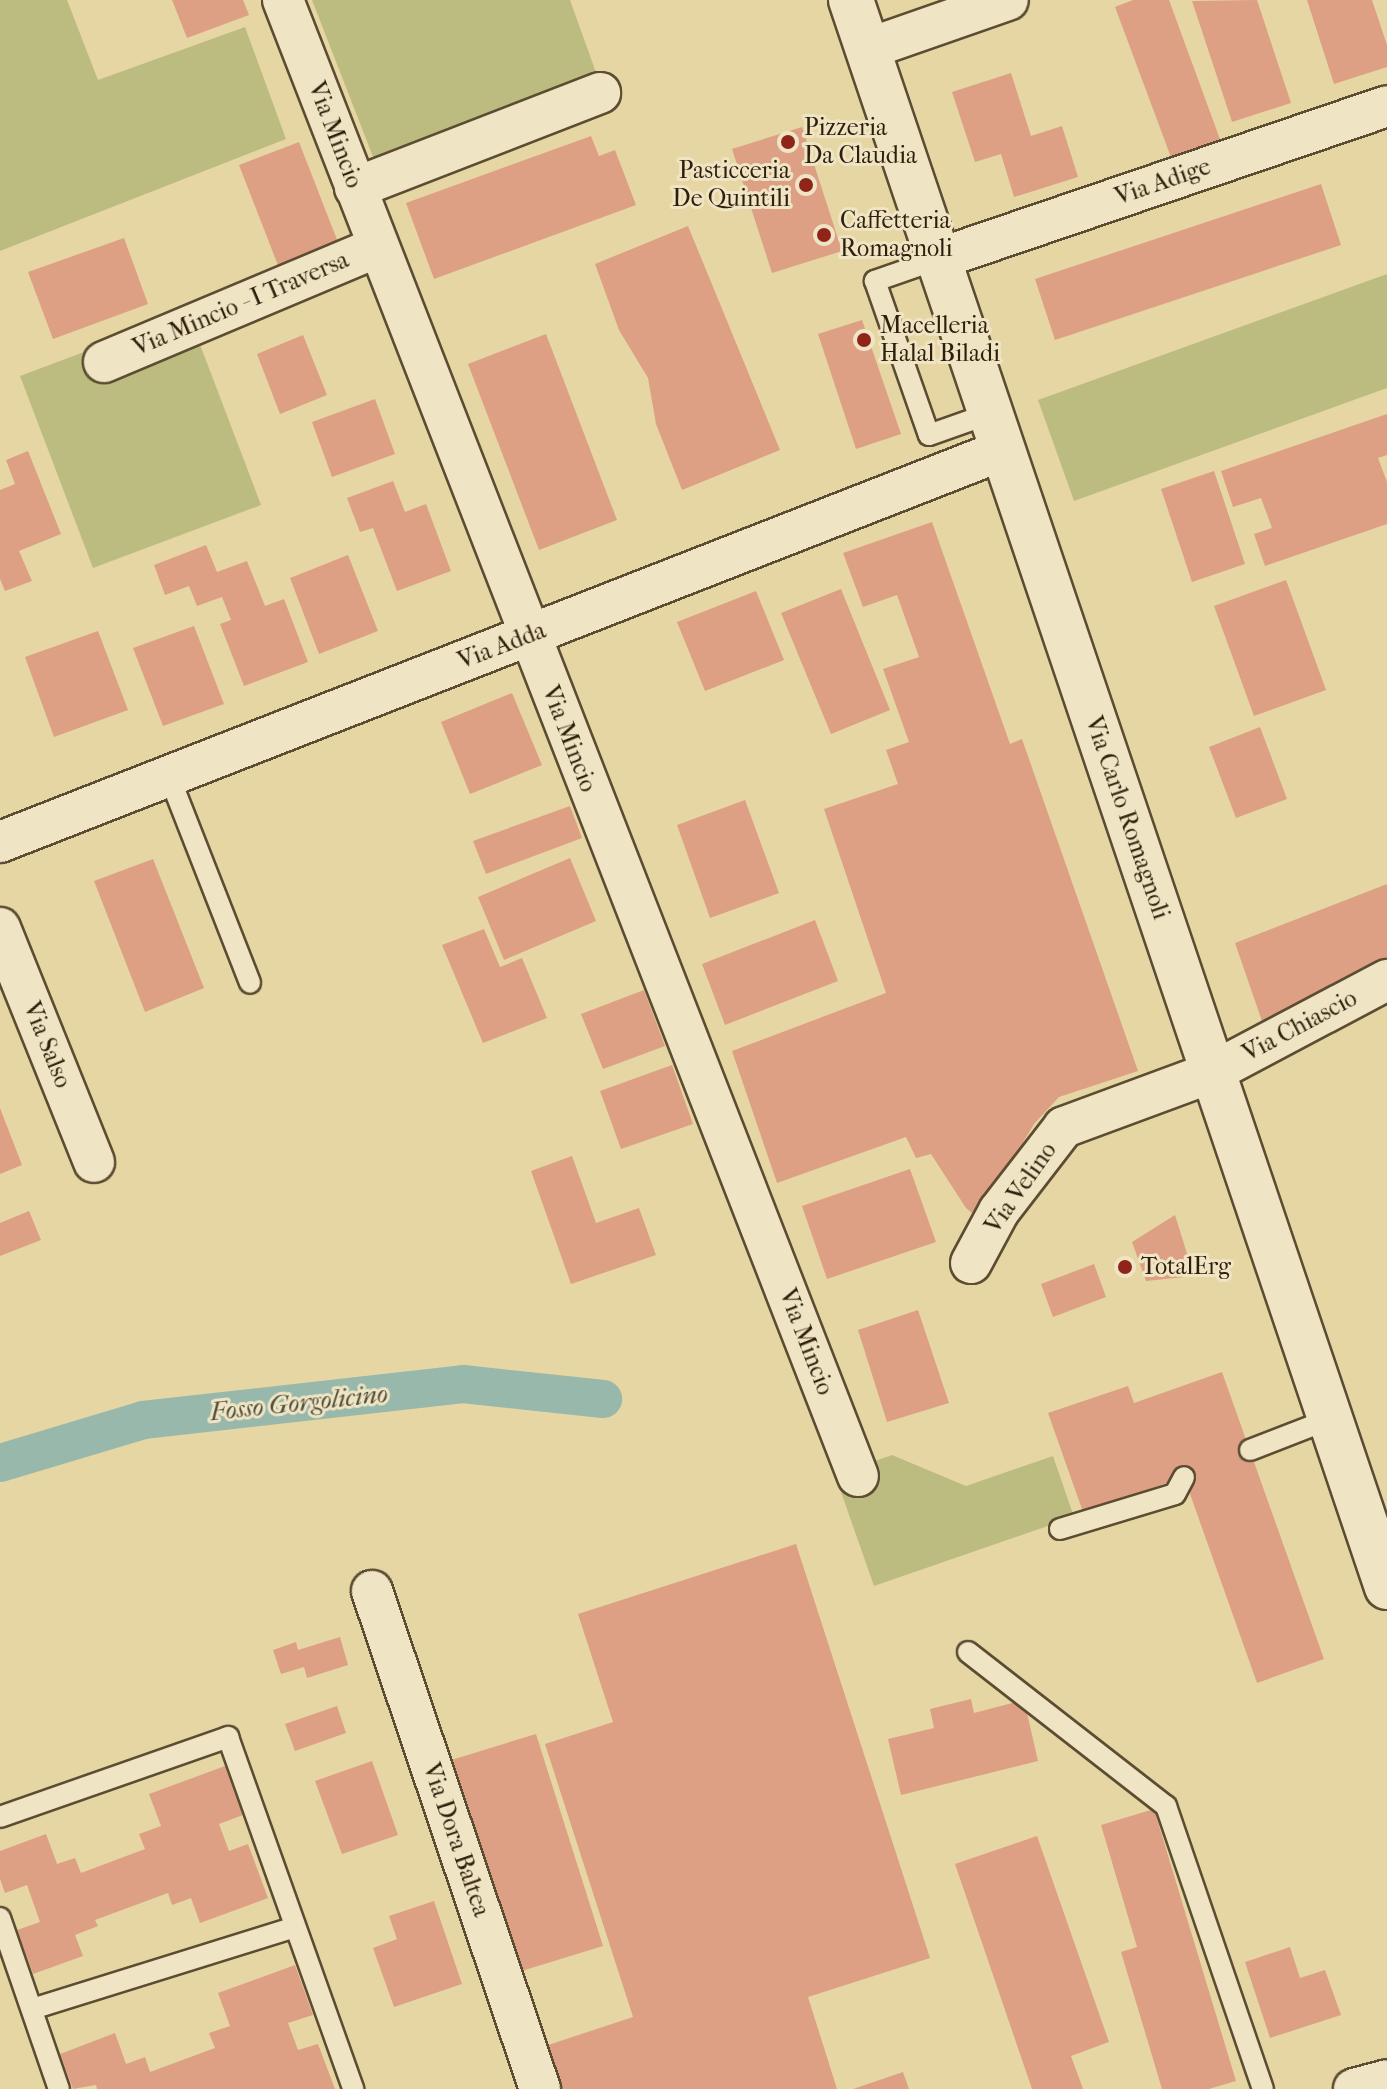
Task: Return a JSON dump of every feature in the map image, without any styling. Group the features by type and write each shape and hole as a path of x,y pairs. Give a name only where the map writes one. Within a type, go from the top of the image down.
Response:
{"main road":[{"name":"Via Carlo Romagnoli","path":"851,0 1387,1587"}],"street":[{"name":"Via Mincio","path":"283,0 858,1476"},
{"path":"867,49 1008,0"},
{"path":"355,188 600,93"},
{"name":"Via Adige","path":"938,259 1384,116"},
{"name":"Via Mincio - I Traversa","path":"104,362 378,247"},
{"name":"Via Adda","path":"0,842 529,636 997,432"},
{"name":"Via Salso","path":"0,928 94,1162"},
{"name":"Via Chiascio","path":"1213,1072 1387,980"},
{"name":"Via Velino","path":"971,1263 999,1211 1064,1127 1213,1072"},
{"name":"Via Dora Baltea","path":"372,1591 540,2089"},
{"path":"1354,2089 1387,2080"}],"lane":[{"path":"938,259 875,281 929,435 997,432"},
{"path":"169,776 250,983"},
{"path":"1250,1450 1330,1419"},
{"path":"1060,1529 1175,1494 1184,1477"},
{"path":"968,1652 1166,1806 1263,2089"},
{"path":"0,1817 228,1737 353,2089"},
{"path":"0,1918 59,2089"},
{"path":"32,2009 295,1927"}],"shaded area":[{"path":"0,0 67,0 98,80 245,27 286,139 0,251"},
{"path":"312,0 570,0 598,78 375,162"},
{"path":"1387,274 1387,388 1074,501 1038,400"},
{"path":"188,313 261,505 93,568 20,376"},
{"path":"892,1455 966,1486 1053,1456 1074,1517 874,1586 835,1475"}],"building":[{"path":"172,0 243,0 249,15 187,38"},
{"path":"1133,0 1169,0 1221,142 1172,160 1115,7"},
{"path":"1257,0 1291,103 1232,122 1192,1"},
{"path":"1307,0 1372,0 1387,45 1387,67 1334,84"},
{"path":"1011,73 1031,136 1062,126 1078,177 1014,197 1001,154 975,162 952,92"},
{"path":"802,127 842,251 772,273 732,149"},
{"path":"591,136 599,156 615,150 636,205 434,279 406,203"},
{"path":"299,142 341,250 281,273 239,165"},
{"path":"1321,184 1341,245 1055,340 1035,279"},
{"path":"688,226 780,450 682,490 656,424 648,378 619,330 595,264"},
{"path":"124,238 148,304 53,339 28,272"},
{"path":"862,320 901,434 856,449 818,334"},
{"path":"546,334 617,520 539,550 468,364"},
{"path":"303,335 327,395 280,414 257,354"},
{"path":"375,399 395,454 332,477 312,422"},
{"path":"1387,414 1387,455 1378,458 1387,482 1387,524 1265,566 1254,534 1272,528 1261,498 1233,507 1221,471"},
{"path":"28,451 61,534 19,551 32,581 5,591 0,579 0,490 15,484 6,460"},
{"path":"1214,471 1245,564 1192,582 1161,489"},
{"path":"393,481 405,512 426,504 451,571 397,591 373,528 360,532 347,498"},
{"path":"932,522 1010,744 1022,739 1138,1071 1059,1097 1034,1124 978,1218 966,1208 931,1154 916,1158 906,1137 777,1183 732,1051 886,993 824,809 898,784 886,750 909,742 883,669 919,657 897,595 863,607 843,553"},
{"path":"206,545 217,572 247,561 265,606 284,599 308,662 244,686 220,624 231,620 222,597 197,606 189,586 165,595 154,565"},
{"path":"348,555 378,631 319,654 290,578"},
{"path":"1286,580 1326,690 1254,716 1214,606"},
{"path":"841,589 890,710 831,734 781,613"},
{"path":"756,591 784,660 705,691 677,622"},
{"path":"194,626 224,704 163,726 133,648"},
{"path":"98,631 128,710 54,737 25,657"},
{"path":"512,693 542,765 470,794 441,722"},
{"path":"1260,727 1287,799 1236,818 1209,747"},
{"path":"745,800 779,893 710,918 677,825"},
{"path":"570,806 582,838 486,874 473,841"},
{"path":"570,858 596,921 504,960 478,897"},
{"path":"153,859 204,988 145,1012 94,881"},
{"path":"1387,884 1387,964 1263,1024 1235,943"},
{"path":"815,920 838,981 725,1025 702,964"},
{"path":"484,929 500,967 522,958 547,1018 483,1043 442,945"},
{"path":"644,990 665,1046 603,1069 581,1014"},
{"path":"672,1065 693,1124 621,1149 600,1091"},
{"path":"0,1108 22,1165 0,1174"},
{"path":"572,1156 596,1223 639,1208 656,1255 571,1284 531,1171"},
{"path":"910,1169 936,1242 827,1279 802,1206"},
{"path":"29,1211 41,1240 0,1256 0,1223"},
{"path":"1175,1215 1194,1276 1146,1281 1132,1242"},
{"path":"1094,1264 1106,1297 1053,1317 1041,1284"},
{"path":"918,1310 949,1403 887,1422 858,1330"},
{"path":"1222,1372 1324,1659 1257,1683 1184,1477 1083,1512 1048,1413 1128,1386 1134,1403"},
{"path":"796,1544 930,1958 808,1997 837,2089 546,2089 533,2050 633,2017 545,1744 613,1722 578,1614"},
{"path":"340,1637 348,1665 307,1678 304,1667 281,1674 273,1650 296,1642 298,1650"},
{"path":"971,1699 974,1713 1024,1700 1038,1761 901,1795 888,1739 934,1728 930,1709"},
{"path":"337,1706 346,1733 295,1751 285,1724"},
{"path":"536,1734 603,1946 515,1973 448,1761"},
{"path":"372,1761 398,1835 342,1854 315,1781"},
{"path":"225,1766 243,1815 219,1824 229,1851 248,1844 268,1898 200,1923 191,1898 172,1905 168,1893 95,1920 98,1926 75,1935 83,1956 33,1974 17,1930 40,1922 27,1885 5,1893 0,1879 0,1851 46,1834 57,1864 75,1858 81,1873 145,1849 139,1834 161,1826 149,1794"},
{"path":"1154,1809 1236,2081 1209,2089 1162,2089 1121,1952 1137,1947 1101,1825"},
{"path":"1037,1836 1109,2042 1071,2056 1083,2089 1032,2089 955,1864"},
{"path":"434,1901 462,1984 394,2007 373,1948 397,1939 389,1916"},
{"path":"1290,1947 1300,1978 1325,1970 1341,2015 1270,2038 1245,1962"},
{"path":"295,1965 313,2015 288,2023 298,2050 318,2044 335,2089 97,2089 96,2085 73,2089 60,2054 115,2033 126,2064 145,2057 150,2072 215,2048 209,2033 230,2026 218,1993"},
{"path":"903,2072 909,2089 853,2089"}],"waterway":[{"name":"Fosso Gorgolicino","path":"0,1463 143,1420 463,1384 603,1399"}],"place":[{"name":"Pizzeria Da Claudia","path":"788,142"},
{"name":"Pasticceria De Quintili","path":"806,185"},
{"name":"Caffetteria Romagnoli","path":"824,235"},
{"name":"Macelleria Halal Biladi","path":"864,340"},
{"name":"TotalErg","path":"1125,1267"}]}
